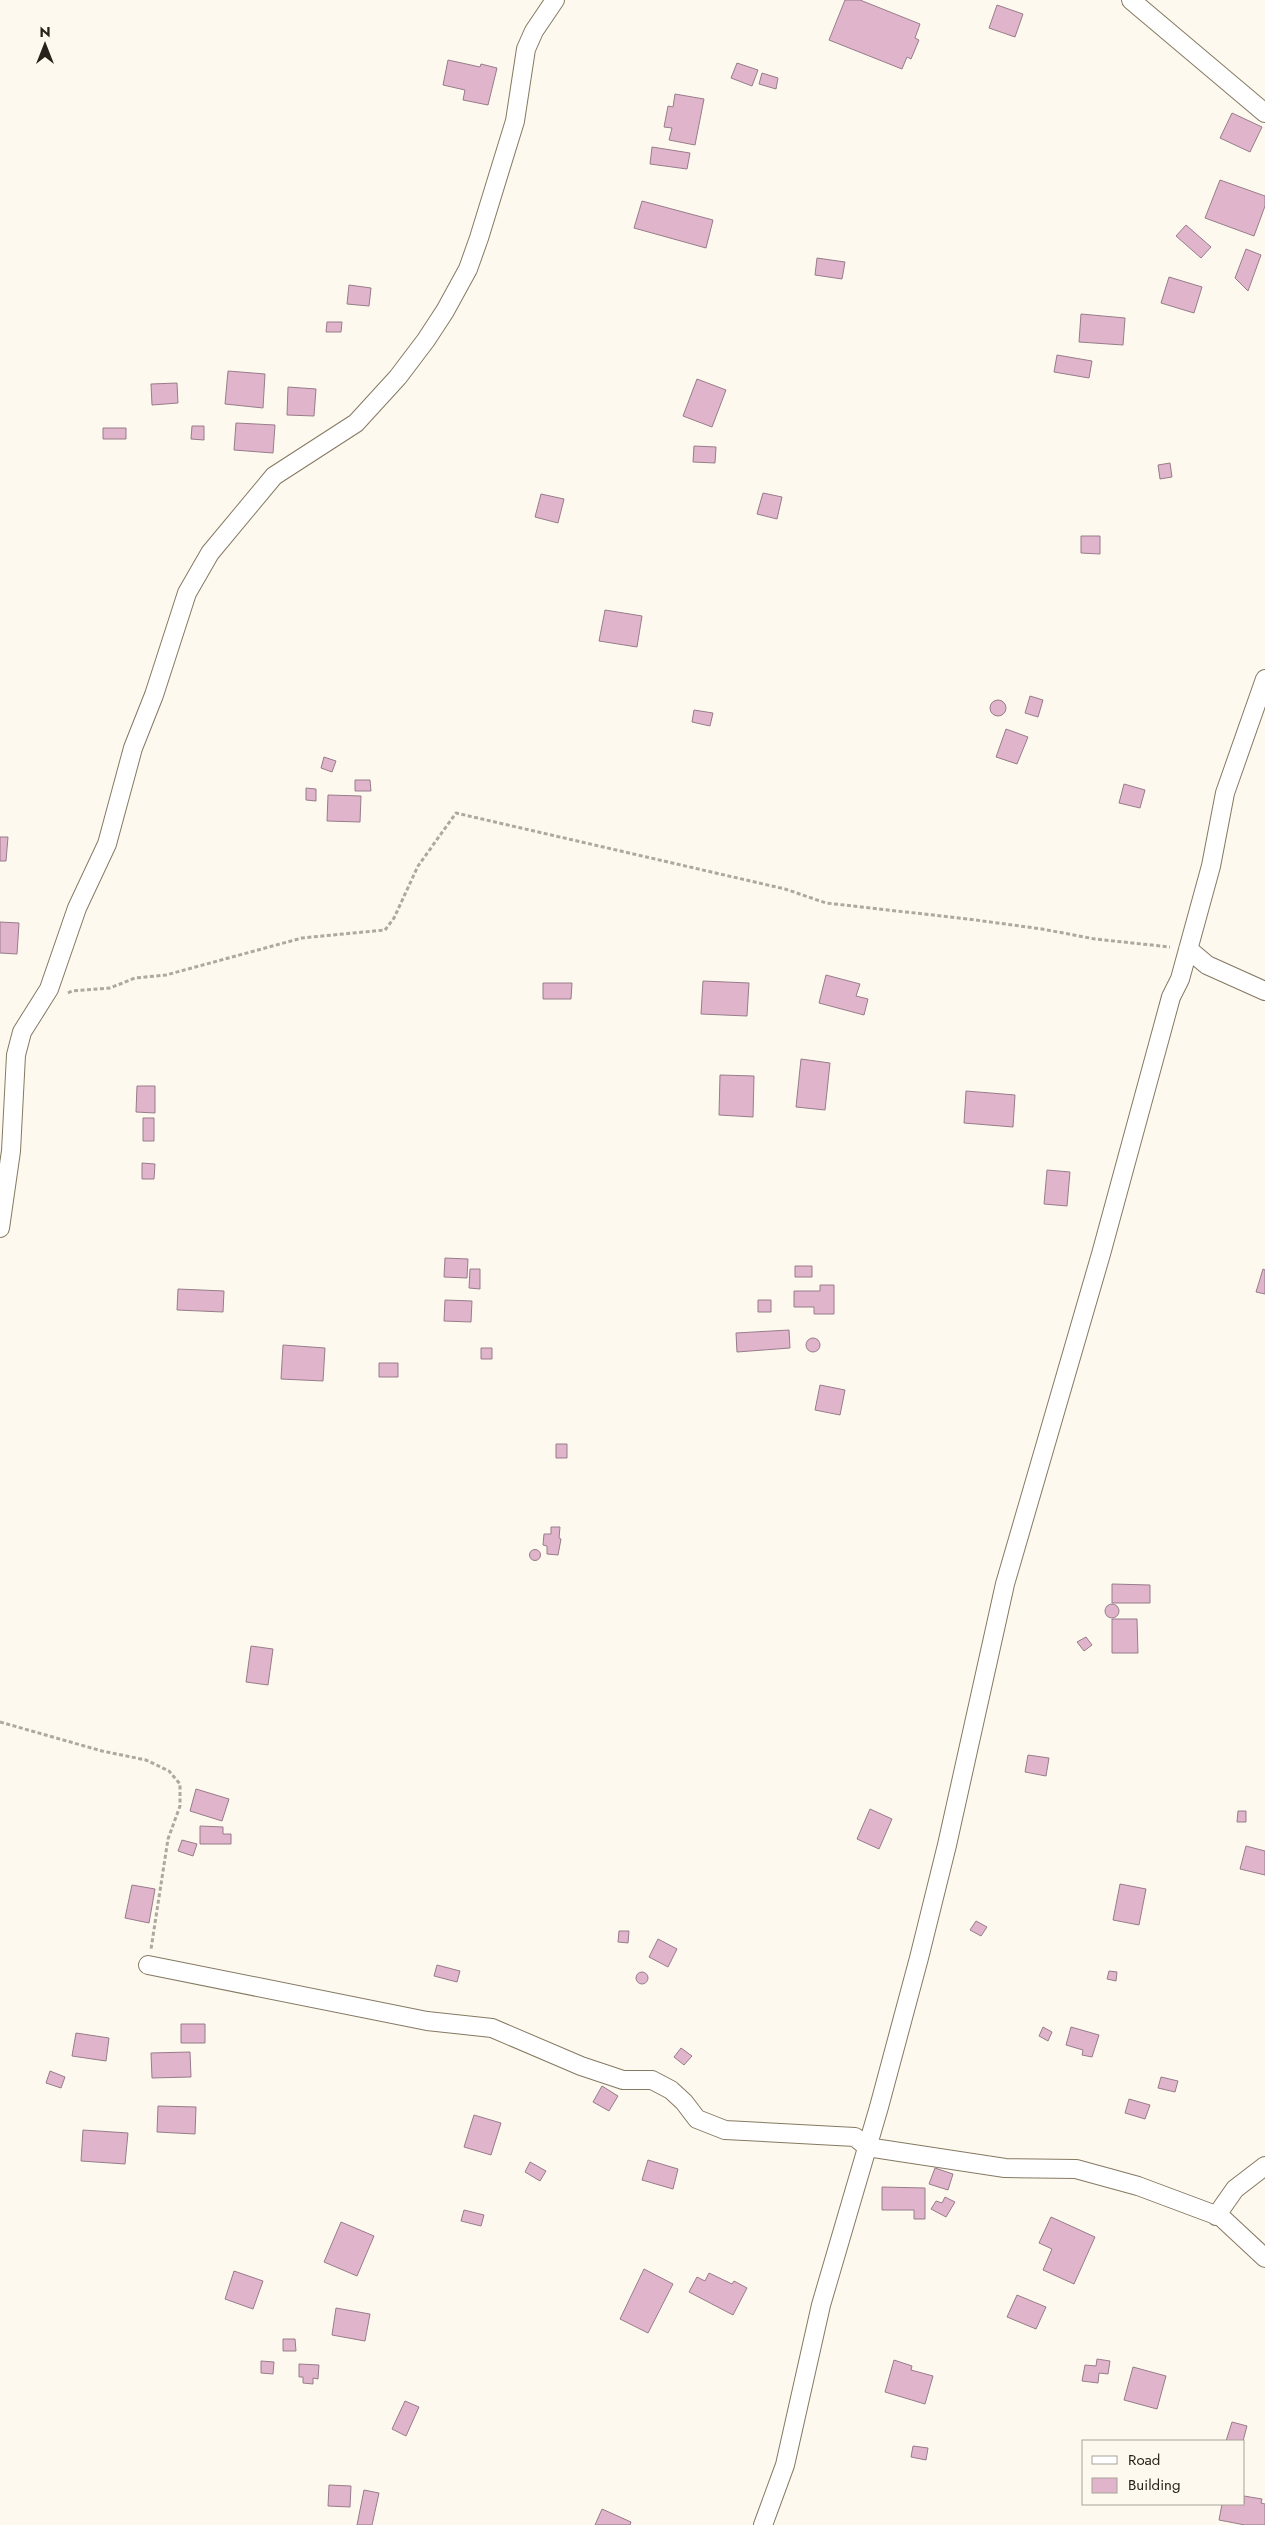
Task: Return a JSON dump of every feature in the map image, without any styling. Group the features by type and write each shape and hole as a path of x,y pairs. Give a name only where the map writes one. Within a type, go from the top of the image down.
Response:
{"street":[{"path":"0,1228 11,1150 16,1055 22,1032 49,989 78,908 107,844 133,748 154,695 187,593 210,553 274,476 356,422 398,377 445,311 468,269 479,238 515,121 526,49 534,31 555,0"},
{"path":"1131,0 1265,113"},
{"path":"763,2525 785,2465 821,2304 919,1958 947,1845 1005,1584 1101,1254 1171,997 1180,979 1211,866 1225,793 1265,678"},
{"path":"1188,949 1207,965 1265,991"},
{"path":"148,1965 427,2021 492,2028 582,2066 623,2080 652,2080 671,2090 684,2102 697,2119 725,2130 854,2137 867,2147 1005,2168 1076,2169 1138,2186 1221,2217 1265,2258"},
{"path":"1216,2216 1235,2189 1265,2166"}],"path":[{"path":"64,995 72,991 110,988 135,978 166,975 302,938 385,930 394,918 418,866 456,814 785,889 826,903 968,919 1042,929 1095,939 1188,949"},
{"path":"0,1722 102,1751 146,1760 169,1771 180,1784 180,1806 168,1839 148,1965"}],"building":[{"path":"845,0 860,0 920,24 915,38 919,40 911,59 907,57 902,69 829,40"},
{"path":"997,5 1023,14 1015,37 989,28"},
{"path":"448,60 480,67 481,64 497,68 488,105 463,100 465,90 443,85"},
{"path":"737,63 758,70 752,86 731,78"},
{"path":"762,73 778,78 776,89 759,84"},
{"path":"675,94 704,99 695,145 669,140 672,128 664,127 668,106 673,107"},
{"path":"1232,113 1262,127 1250,152 1220,138"},
{"path":"652,147 690,153 687,169 650,164"},
{"path":"1220,180 1265,196 1265,206 1254,236 1205,218"},
{"path":"642,201 713,220 706,248 634,228"},
{"path":"1186,225 1211,247 1201,258 1176,236"},
{"path":"1246,249 1261,255 1248,291 1235,278"},
{"path":"817,258 845,262 842,279 815,275"},
{"path":"1169,277 1202,287 1194,313 1161,303"},
{"path":"349,285 371,288 369,306 347,304"},
{"path":"1081,314 1125,318 1123,345 1079,342"},
{"path":"327,322 342,322 341,332 326,332"},
{"path":"1057,355 1092,361 1089,378 1054,372"},
{"path":"228,371 265,374 263,408 225,404"},
{"path":"697,379 726,390 712,427 683,416"},
{"path":"177,383 178,403 152,405 151,384"},
{"path":"288,387 316,389 314,416 287,415"},
{"path":"236,423 275,425 273,453 234,450"},
{"path":"192,426 204,426 204,440 191,439"},
{"path":"103,428 126,428 126,439 103,439"},
{"path":"694,446 716,447 715,463 693,462"},
{"path":"1170,463 1172,477 1160,479 1158,465"},
{"path":"763,493 782,497 777,519 757,514"},
{"path":"541,494 564,499 558,523 535,517"},
{"path":"1081,536 1100,536 1100,554 1081,553"},
{"path":"605,610 642,616 637,647 599,641"},
{"path":"1030,696 1043,700 1038,717 1025,713"},
{"path":"998,700 1004,702 1006,708 1004,714 998,716 992,714 990,708 992,702"},
{"path":"694,710 713,713 710,726 692,722"},
{"path":"1006,729 1028,737 1017,764 996,757"},
{"path":"324,757 336,761 332,772 321,768"},
{"path":"355,780 370,780 371,791 355,791"},
{"path":"1124,784 1145,790 1140,808 1119,803"},
{"path":"306,788 316,789 316,801 306,800"},
{"path":"328,795 361,796 360,822 327,821"},
{"path":"0,837 8,837 6,861 0,861"},
{"path":"0,922 19,923 17,954 0,953"},
{"path":"826,975 860,984 856,996 868,999 864,1015 819,1003"},
{"path":"703,981 749,983 747,1016 701,1014"},
{"path":"543,983 572,983 571,999 543,999"},
{"path":"801,1059 830,1063 825,1110 796,1107"},
{"path":"720,1075 754,1076 753,1117 719,1115"},
{"path":"137,1086 155,1086 155,1113 136,1112"},
{"path":"966,1091 1015,1095 1013,1127 964,1123"},
{"path":"143,1118 154,1118 154,1141 143,1141"},
{"path":"142,1163 155,1164 154,1179 142,1179"},
{"path":"1047,1170 1070,1172 1067,1206 1044,1204"},
{"path":"445,1258 468,1259 467,1278 444,1277"},
{"path":"795,1266 812,1266 812,1277 795,1277"},
{"path":"470,1269 480,1269 480,1289 469,1288"},
{"path":"1263,1269 1265,1270 1265,1294 1256,1292"},
{"path":"820,1285 834,1285 834,1314 814,1314 814,1307 794,1307 794,1291 820,1291"},
{"path":"178,1289 224,1291 223,1312 177,1310"},
{"path":"445,1300 472,1301 471,1322 444,1321"},
{"path":"758,1300 771,1300 771,1312 758,1312"},
{"path":"789,1330 790,1348 737,1352 736,1333"},
{"path":"813,1338 818,1340 820,1345 818,1350 813,1352 808,1350 806,1345 808,1340"},
{"path":"283,1345 325,1348 323,1381 281,1379"},
{"path":"481,1348 492,1348 492,1359 481,1359"},
{"path":"379,1363 398,1363 398,1377 379,1377"},
{"path":"820,1385 845,1390 840,1415 815,1410"},
{"path":"556,1444 567,1444 567,1458 556,1458"},
{"path":"551,1527 560,1527 559,1538 561,1539 558,1555 547,1554 547,1546 543,1545 544,1534 551,1534"},
{"path":"533,1550 537,1550 540,1555 539,1559 533,1560 530,1557 530,1553"},
{"path":"1112,1584 1150,1585 1150,1603 1112,1603"},
{"path":"1112,1604 1117,1606 1119,1611 1117,1616 1112,1618 1107,1616 1105,1611 1107,1606"},
{"path":"1112,1619 1137,1619 1138,1653 1112,1653"},
{"path":"1086,1637 1092,1645 1084,1651 1077,1642"},
{"path":"251,1646 273,1649 268,1685 246,1682"},
{"path":"1028,1755 1049,1758 1046,1776 1025,1772"},
{"path":"196,1789 229,1799 222,1821 190,1811"},
{"path":"870,1809 892,1819 879,1849 857,1839"},
{"path":"1238,1811 1246,1811 1246,1822 1237,1822"},
{"path":"200,1826 223,1827 223,1834 231,1834 231,1844 200,1844"},
{"path":"182,1840 197,1844 193,1856 178,1851"},
{"path":"1246,1846 1265,1851 1265,1875 1240,1869"},
{"path":"1120,1884 1146,1889 1139,1925 1113,1920"},
{"path":"132,1885 155,1889 149,1923 125,1918"},
{"path":"976,1921 987,1927 981,1936 970,1930"},
{"path":"619,1931 629,1931 628,1943 618,1942"},
{"path":"658,1939 677,1949 668,1967 649,1957"},
{"path":"437,1965 460,1971 457,1982 434,1976"},
{"path":"1109,1971 1117,1972 1116,1981 1107,1979"},
{"path":"640,1972 644,1972 648,1978 644,1984 640,1984 636,1980 636,1976"},
{"path":"181,2024 205,2024 205,2043 181,2043"},
{"path":"1043,2027 1052,2032 1048,2041 1039,2036"},
{"path":"1071,2027 1099,2035 1092,2057 1082,2055 1083,2050 1066,2045"},
{"path":"76,2033 109,2038 106,2061 72,2056"},
{"path":"681,2048 692,2056 684,2065 674,2057"},
{"path":"190,2052 191,2077 152,2078 151,2053"},
{"path":"50,2071 65,2077 61,2088 46,2083"},
{"path":"1161,2077 1178,2081 1175,2092 1158,2088"},
{"path":"602,2086 618,2096 609,2111 593,2102"},
{"path":"1129,2099 1150,2105 1145,2119 1125,2113"},
{"path":"158,2106 196,2107 195,2134 157,2132"},
{"path":"474,2115 501,2123 491,2155 464,2147"},
{"path":"83,2130 128,2133 125,2164 81,2161"},
{"path":"648,2160 678,2169 673,2189 642,2180"},
{"path":"530,2162 546,2171 540,2181 525,2172"},
{"path":"935,2168 953,2174 948,2190 929,2184"},
{"path":"882,2187 925,2188 925,2219 914,2219 914,2210 882,2210"},
{"path":"945,2197 955,2202 946,2217 931,2209 936,2201 942,2203"},
{"path":"464,2210 484,2215 481,2226 461,2221"},
{"path":"1051,2217 1095,2237 1074,2284 1043,2270 1052,2249 1039,2243"},
{"path":"341,2222 374,2236 357,2276 324,2262"},
{"path":"644,2269 673,2284 648,2333 620,2319"},
{"path":"234,2271 263,2281 253,2309 225,2299"},
{"path":"709,2273 732,2284 734,2281 747,2288 733,2315 689,2292 697,2277 705,2281"},
{"path":"1017,2295 1046,2307 1036,2329 1007,2317"},
{"path":"336,2308 370,2314 365,2341 332,2335"},
{"path":"283,2339 295,2339 296,2351 283,2351"},
{"path":"1097,2359 1110,2361 1108,2374 1099,2373 1098,2383 1082,2381 1085,2365 1096,2366"},
{"path":"894,2360 912,2366 911,2370 933,2376 925,2404 885,2392"},
{"path":"261,2361 274,2362 273,2374 261,2373"},
{"path":"299,2364 319,2365 318,2379 313,2378 313,2384 303,2383 303,2377 299,2377"},
{"path":"1133,2367 1166,2376 1157,2409 1124,2400"},
{"path":"405,2401 419,2407 406,2436 392,2429"},
{"path":"1232,2422 1247,2426 1243,2440 1226,2440"},
{"path":"913,2446 928,2448 926,2460 911,2457"},
{"path":"329,2485 351,2486 350,2507 328,2506"},
{"path":"364,2490 379,2493 372,2525 357,2525"},
{"path":"1245,2496 1262,2499 1261,2503 1265,2504 1265,2525 1245,2525 1219,2520 1222,2505 1245,2505"},
{"path":"602,2509 631,2522 630,2525 595,2525"}]}
